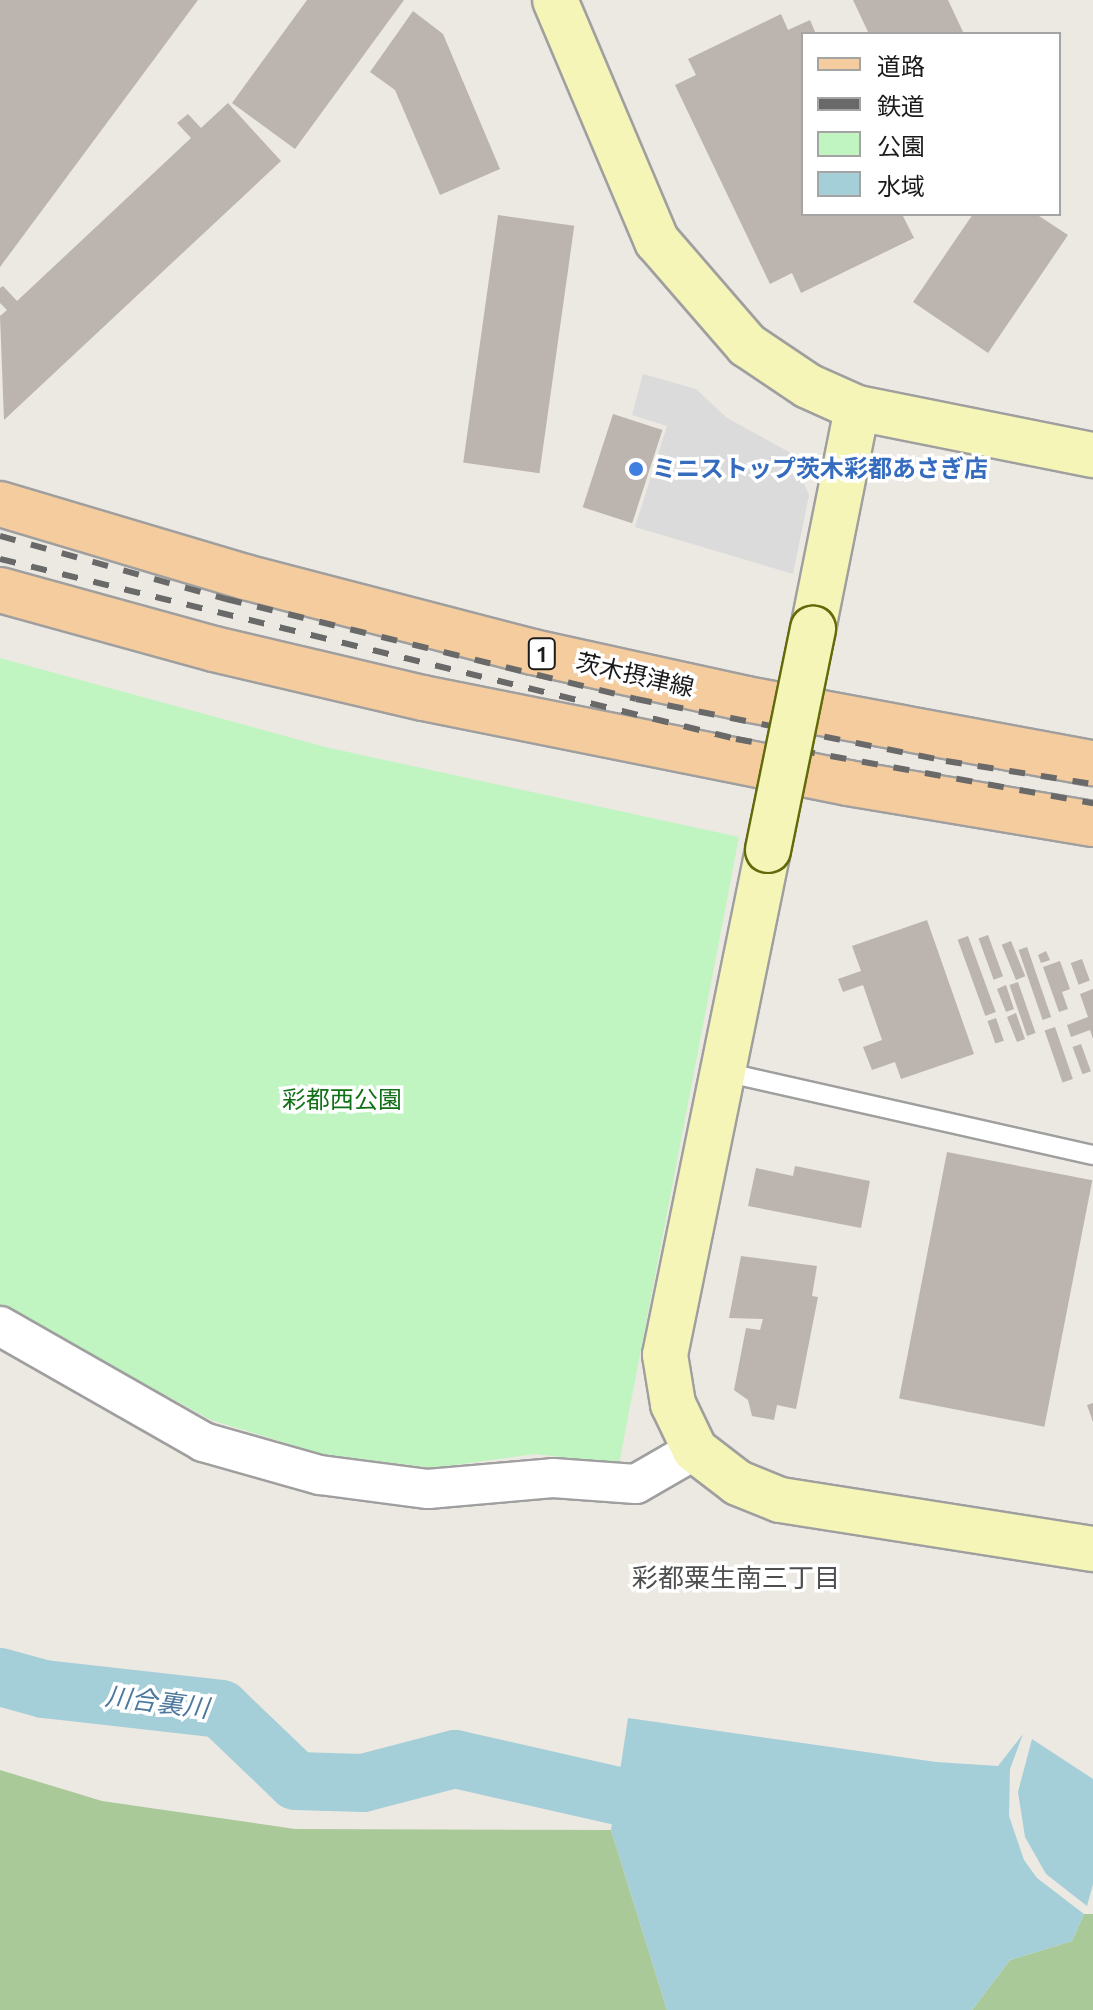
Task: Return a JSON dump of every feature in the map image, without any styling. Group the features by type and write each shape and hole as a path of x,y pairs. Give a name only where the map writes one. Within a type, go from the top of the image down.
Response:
{"main road":[{"name":"茨木摂津線","path":"0,504 323,598 533,652 816,713 1093,763"},
{"path":"0,590 200,646 423,698 848,783 1093,824"}],"street":[{"path":"555,0 657,241 747,345 808,386 857,408 1093,455"},
{"path":"857,408 665,1355 673,1404 695,1450 738,1483 780,1500 1093,1549"},
{"path":"0,1326 203,1442 320,1475 428,1489 553,1478 636,1484 695,1450"}],"lane":[{"path":"724,1072 1093,1155"}],"green space":[{"name":"彩都西公園","path":"0,658 325,747 739,837 619,1464 535,1454 433,1468 322,1454 211,1420 0,1305"},
{"path":"0,1770 102,1801 295,1829 611,1830 667,2010 0,2010"},
{"path":"1084,1914 1093,1914 1093,2010 972,2010 1010,1960 1072,1941"}],"shaded area":[{"path":"643,374 696,389 727,418 789,452 809,495 793,574 635,527 667,426 632,415"}],"water":[{"path":"628,1718 936,1762 998,1766 1023,1734 1010,1769 1009,1816 1024,1860 1037,1878 1084,1914 1072,1941 1010,1960 972,2010 667,2010 611,1830"},
{"path":"1032,1739 1093,1779 1093,1884 1087,1906 1046,1874 1025,1837 1018,1792"}],"building":[{"path":"0,0 198,0 0,267"},
{"path":"307,0 404,0 295,149 232,103"},
{"path":"853,0 948,0 963,32 868,32"},
{"path":"413,11 443,34 500,169 440,195 395,90 370,72"},
{"path":"781,14 788,30 810,20 815,32 801,32 801,216 903,216 914,238 801,293 792,273 770,284 675,85 696,75 688,59"},
{"path":"228,103 281,161 4,420 0,316 7,310 0,303 0,288 3,286 17,301 191,138 177,123 188,114 201,128"},
{"path":"498,215 574,226 539,473 463,463"},
{"path":"972,216 1039,216 1068,235 988,353 913,302"},
{"path":"613,414 662,430 632,523 583,507"},
{"path":"927,920 974,1054 901,1079 895,1062 872,1070 863,1047 882,1040 863,985 843,992 838,979 861,971 852,946"},
{"path":"988,935 1003,976 994,980 979,938"},
{"path":"968,936 996,1012 985,1016 958,940"},
{"path":"1011,941 1025,976 1016,980 1002,945"},
{"path":"1027,947 1051,1017 1043,1020 1018,950"},
{"path":"1046,951 1050,960 1041,963 1038,955"},
{"path":"1082,959 1090,981 1079,985 1071,963"},
{"path":"1060,961 1070,989 1062,992 1068,1009 1059,1012 1043,967"},
{"path":"1018,982 1036,1033 1027,1036 1009,985"},
{"path":"1006,985 1014,1009 1006,1012 997,989"},
{"path":"1093,989 1093,1039 1090,1030 1071,1037 1067,1025 1088,1017 1080,994"},
{"path":"1016,1013 1025,1039 1017,1042 1007,1017"},
{"path":"996,1018 1004,1041 995,1044 987,1021"},
{"path":"1055,1027 1073,1079 1063,1083 1045,1031"},
{"path":"1081,1044 1091,1071 1082,1074 1073,1047"},
{"path":"947,1152 1092,1180 1044,1427 899,1398"},
{"path":"795,1166 870,1181 861,1228 748,1206 756,1168 793,1176"},
{"path":"741,1256 817,1266 812,1296 818,1297 796,1409 777,1405 774,1420 752,1416 748,1400 734,1390 746,1328 760,1330 763,1319 729,1318"},
{"path":"1093,1403 1093,1422 1087,1405"}],"waterway":[{"name":"川合裏川","path":"0,1677 44,1689 221,1709 296,1781 363,1783 455,1759 692,1813"}],"railway":[{"path":"0,536 226,599 636,699 946,761 1093,784"},
{"path":"0,559 736,739 1093,803"}],"place":[{"name":"ミニストップ茨木彩都あさぎ店","path":"636,469"}],"district":[{"name":"彩都粟生南三丁目","path":"736,1578"}]}
